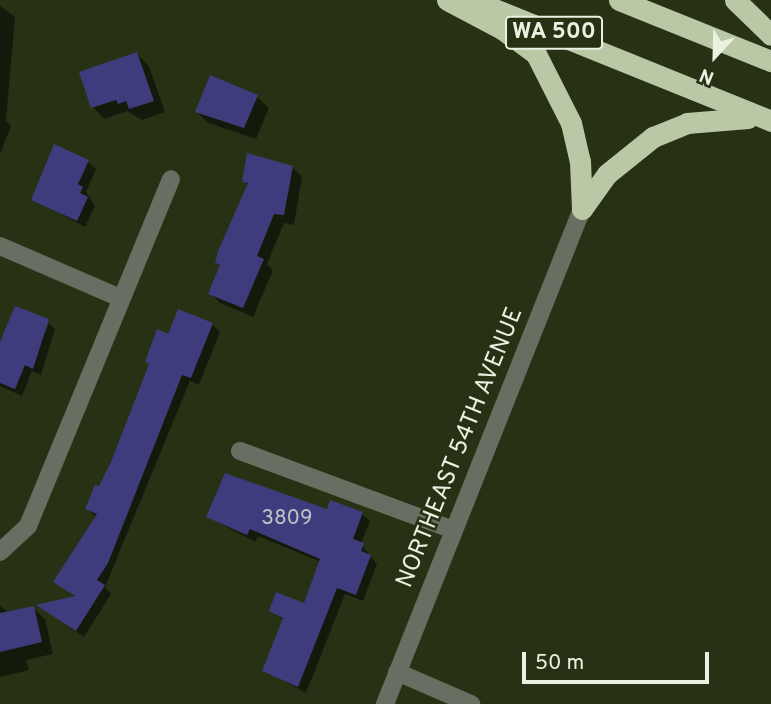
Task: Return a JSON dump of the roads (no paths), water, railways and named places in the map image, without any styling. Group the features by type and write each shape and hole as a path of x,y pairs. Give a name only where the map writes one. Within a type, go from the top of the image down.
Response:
{"highway":[{"path":"447,0 502,29 536,54 571,122 580,161 582,209"},
{"name":"WA 500","path":"472,0 768,120"},
{"name":"WA 500","path":"619,0 771,61"},
{"path":"735,0 771,35"},
{"path":"582,209 607,174 653,137 687,123 714,118 768,120"}],"street":[{"path":"0,552 28,526 171,179"},
{"name":"NORTHEAST 54TH AVENUE","path":"384,704 582,209"},
{"path":"0,246 120,298"},
{"path":"240,451 454,530"},
{"path":"397,672 446,699 471,704"}]}
